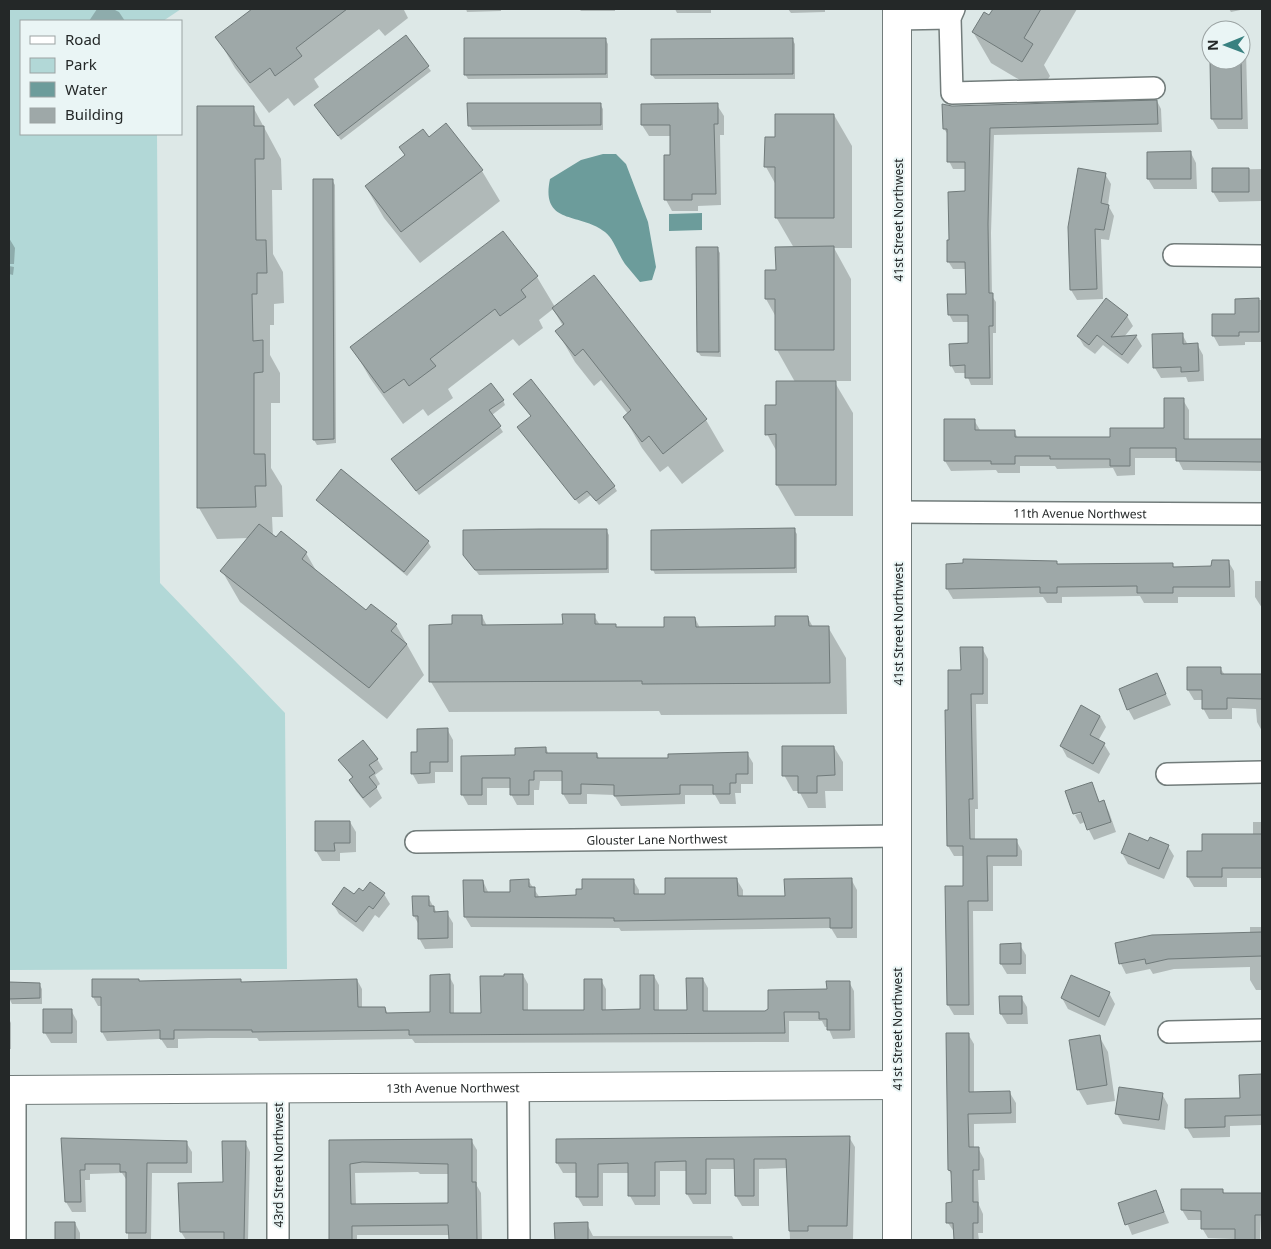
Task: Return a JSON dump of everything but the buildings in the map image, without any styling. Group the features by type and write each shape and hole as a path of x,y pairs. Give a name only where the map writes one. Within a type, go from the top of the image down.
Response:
{"main road":[{"name":"41st Street Northwest","path":"897,14 897,1240"},
{"name":"13th Avenue Northwest","path":"12,1090 518,1089 897,1085"}],"street":[{"path":"897,14 952,13 952,93 1154,88"},
{"path":"1174,255 1262,256"},
{"name":"11th Avenue Northwest","path":"898,512 1262,514"},
{"path":"1167,774 1262,772"},
{"name":"Glouster Lane Northwest","path":"416,842 897,836"},
{"path":"1169,1032 1262,1030"},
{"path":"518,1089 519,1240"},
{"path":"12,1090 15,1240"},
{"name":"43rd Street Northwest","path":"278,1090 278,1240"}],"green space":[{"path":"9,9 181,9 164,20 20,20 20,135 157,135 160,583 285,713 287,969 9,970"}],"water":[{"path":"603,154 616,154 626,164 648,222 656,267 652,280 640,282 625,264 605,232 585,222 565,216 551,204 549,194 550,179 581,160"},
{"path":"702,213 702,230 669,231 669,214"}]}
